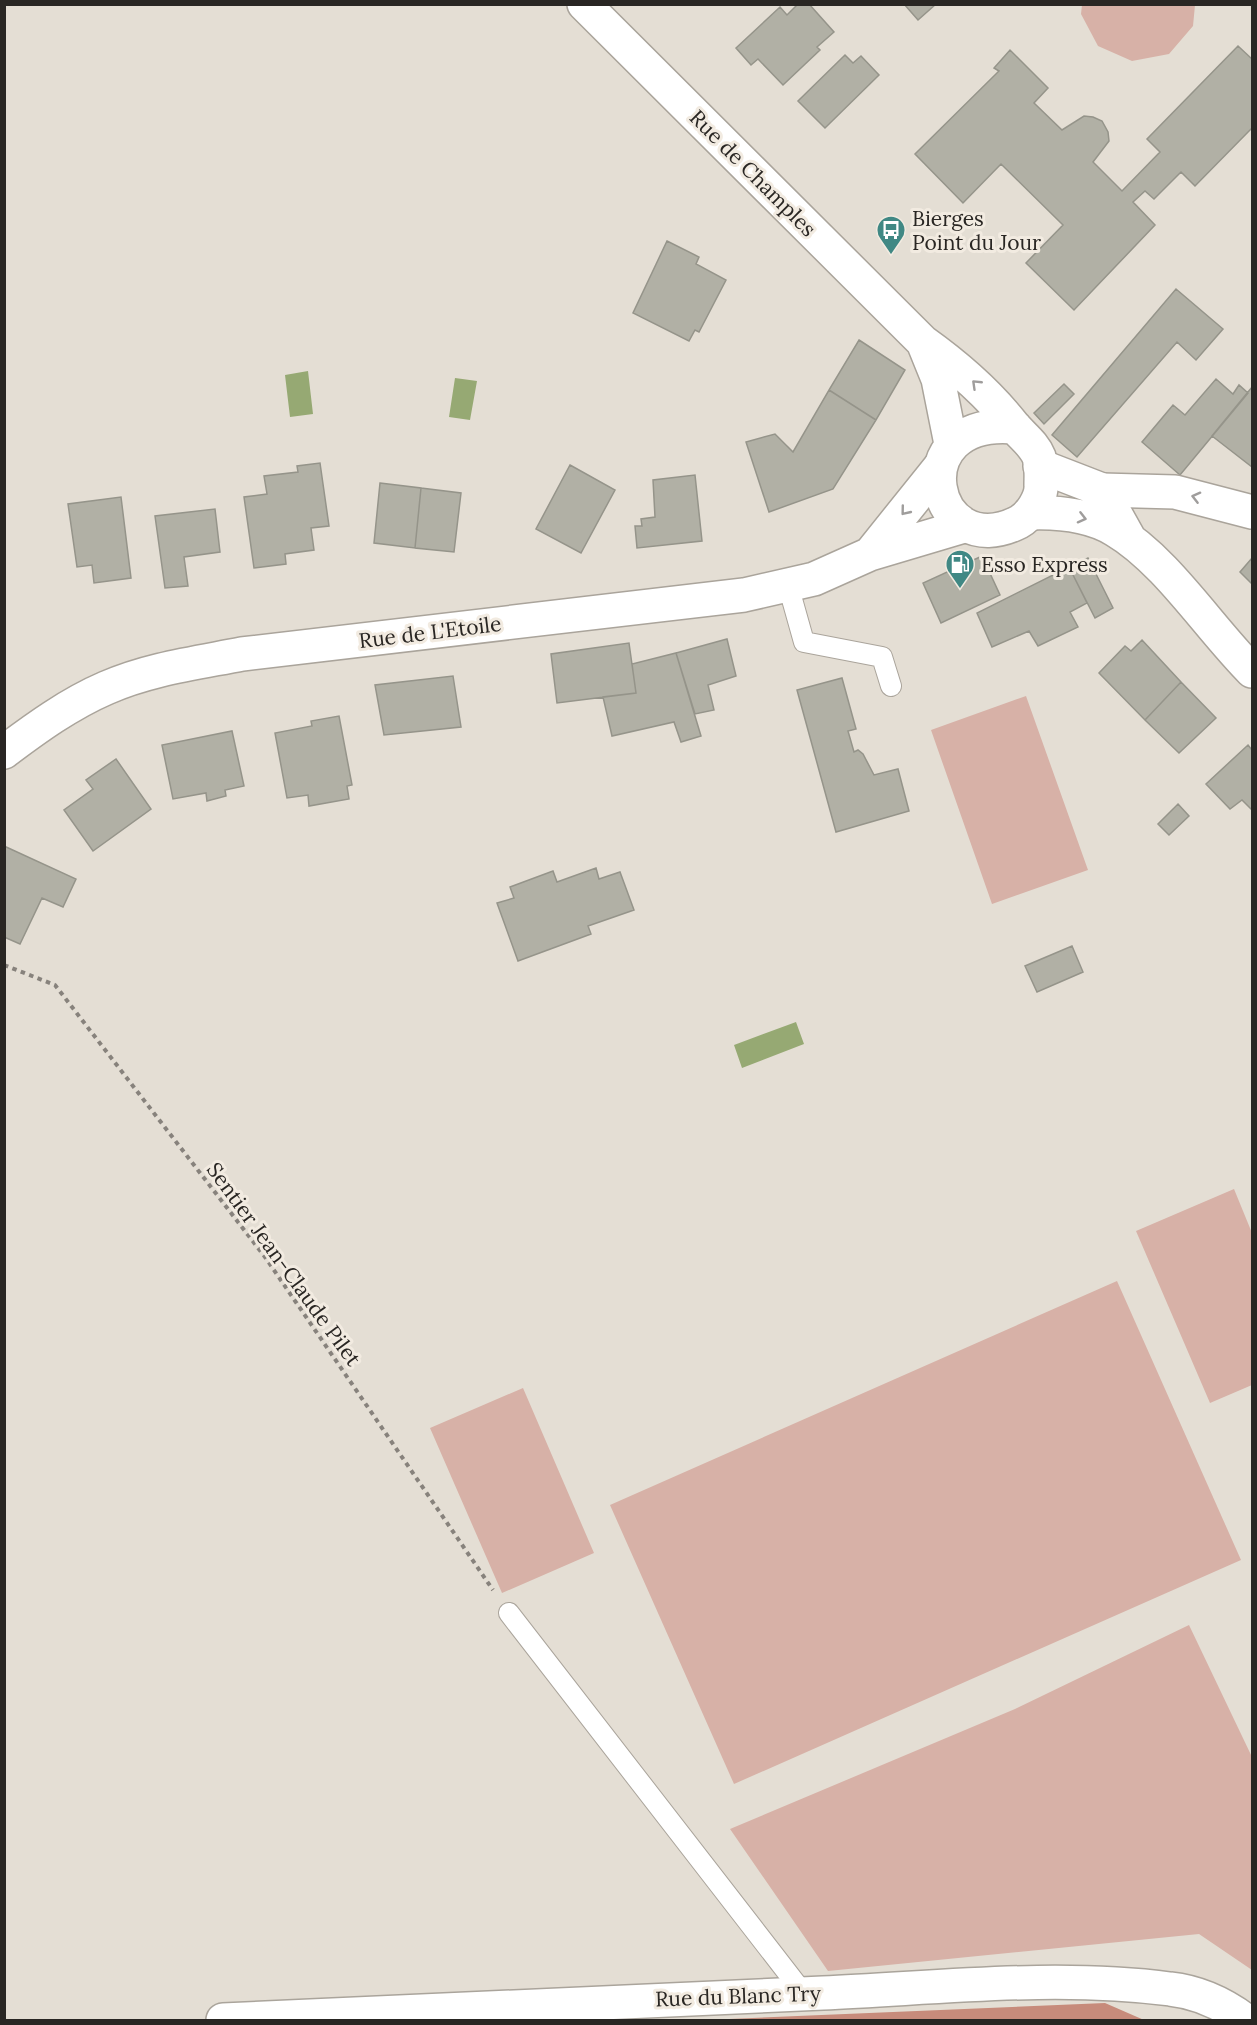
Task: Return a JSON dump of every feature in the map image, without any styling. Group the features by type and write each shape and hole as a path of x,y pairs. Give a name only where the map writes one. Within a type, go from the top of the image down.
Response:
{"street":[{"name":"Rue de Champles","path":"584,4 923,342 964,372 998,405 1015,427"},
{"name":"Rue de Champles","path":"923,342 938,379 945,456"},
{"path":"993,426 1015,427 1026,437 1038,457 1042,490 1030,513 1021,520 997,530 983,532 964,526 955,518 941,496 938,485 945,456 979,429 993,426"},
{"name":"Rue de L'Etoile","path":"870,554 945,456"},
{"path":"1040,466 1101,490 1175,492 1252,512"},
{"path":"1101,490 1130,540"},
{"path":"1030,513 1050,512 1095,521 1130,540 1163,572 1224,643 1252,671"},
{"name":"Rue de L'Etoile","path":"4,752 43,722 107,688 166,668 242,654 744,595 814,579 870,554 964,526"},
{"name":"Rue du Blanc Try","path":"223,2020 1065,1983 1118,1984 1173,1989 1202,1996 1225,2006 1245,2020"}],"lane":[{"path":"788,585 804,642 882,657 891,686"},
{"path":"509,1613 804,1994"}],"path":[{"name":"Sentier Jean-Claude Pilet","path":"4,965 55,985 265,1257 509,1613"}],"shaded area":[{"path":"1082,5 1195,5 1193,26 1169,54 1132,61 1098,46 1081,14"},
{"path":"308,371 313,414 290,417 285,375"},
{"path":"455,378 477,381 470,420 449,417"},
{"path":"1026,696 1088,870 992,904 931,730"},
{"path":"796,1022 804,1044 742,1068 734,1045"},
{"path":"1234,1189 1252,1233 1252,1385 1210,1403 1136,1231"},
{"path":"1117,1281 1241,1560 734,1784 610,1505"},
{"path":"523,1388 594,1553 502,1593 430,1428"},
{"path":"1189,1625 1252,1757 1252,1970 1199,1934 828,1971 730,1829 1015,1709"},
{"path":"1105,2003 1144,2020 706,2020"}],"building":[{"path":"798,4 809,4 834,32 817,47 820,50 783,85 758,59 751,65 736,48 780,7 787,15"},
{"path":"904,4 936,4 918,20"},
{"path":"1238,46 1252,59 1252,128 1195,186 1181,172 1154,199 1145,191 1133,202 1155,225 1074,310 1026,263 1063,225 1001,164 963,203 915,154 999,71 994,68 1010,50 1048,88 1034,103 1062,130 1084,116 1102,121 1108,132 1109,141 1093,162 1122,191 1160,152 1147,139"},
{"path":"845,55 853,63 861,56 879,75 825,128 798,101"},
{"path":"667,241 699,257 696,264 726,280 699,332 695,330 689,341 633,313"},
{"path":"1176,289 1223,329 1196,360 1177,342 1077,457 1052,435"},
{"path":"859,340 905,370 876,420 829,390"},
{"path":"1216,379 1233,394 1239,385 1248,393 1180,475 1142,442 1173,405 1185,415"},
{"path":"1064,384 1074,394 1044,424 1034,413"},
{"path":"1252,387 1252,467 1212,436"},
{"path":"829,390 876,420 833,489 769,512 746,442 775,434 793,452"},
{"path":"320,463 329,526 311,528 314,550 285,554 286,564 254,568 244,497 267,494 264,476 298,472 297,466"},
{"path":"570,465 615,490 581,553 536,529"},
{"path":"695,475 702,541 637,548 635,526 642,526 641,519 655,517 653,480"},
{"path":"380,483 421,488 415,548 374,543"},
{"path":"421,488 461,493 454,552 415,548"},
{"path":"121,497 131,578 94,583 92,565 77,567 68,504"},
{"path":"215,509 220,552 184,557 188,586 165,588 155,516"},
{"path":"982,556 1000,595 941,623 923,583"},
{"path":"1088,558 1113,608 1095,618 1069,567"},
{"path":"1252,558 1252,584 1240,572"},
{"path":"1069,567 1087,603 1070,612 1078,627 1038,646 1029,631 992,647 977,613"},
{"path":"727,639 736,676 708,685 714,710 695,714 676,653"},
{"path":"1142,640 1181,682 1145,720 1099,673 1125,646 1131,651"},
{"path":"629,643 636,693 557,703 551,654"},
{"path":"676,653 701,736 681,742 674,722 612,736 603,697 636,693 632,664"},
{"path":"453,676 461,727 384,735 375,685"},
{"path":"842,678 856,729 848,731 854,752 858,750 863,754 874,775 898,769 909,811 836,832 797,690"},
{"path":"1181,682 1216,718 1179,753 1145,720"},
{"path":"339,716 352,785 347,786 349,799 309,806 308,795 287,798 275,733 312,726 311,721"},
{"path":"232,731 244,786 225,790 226,796 207,801 206,793 173,799 162,745"},
{"path":"1248,745 1252,750 1252,810 1242,800 1230,809 1206,784"},
{"path":"116,759 151,809 93,851 64,810 93,789 86,780"},
{"path":"1178,804 1189,816 1169,835 1158,824"},
{"path":"4,846 76,879 63,907 42,898 20,944 4,937"},
{"path":"596,868 599,879 620,872 634,910 588,926 591,934 518,961 497,903 514,898 510,887 553,871 557,882"},
{"path":"1072,946 1083,972 1037,992 1025,966"}],"place":[{"name":"Bierges Point du Jour","path":"891,256"},
{"name":"Esso Express","path":"960,590"}]}
